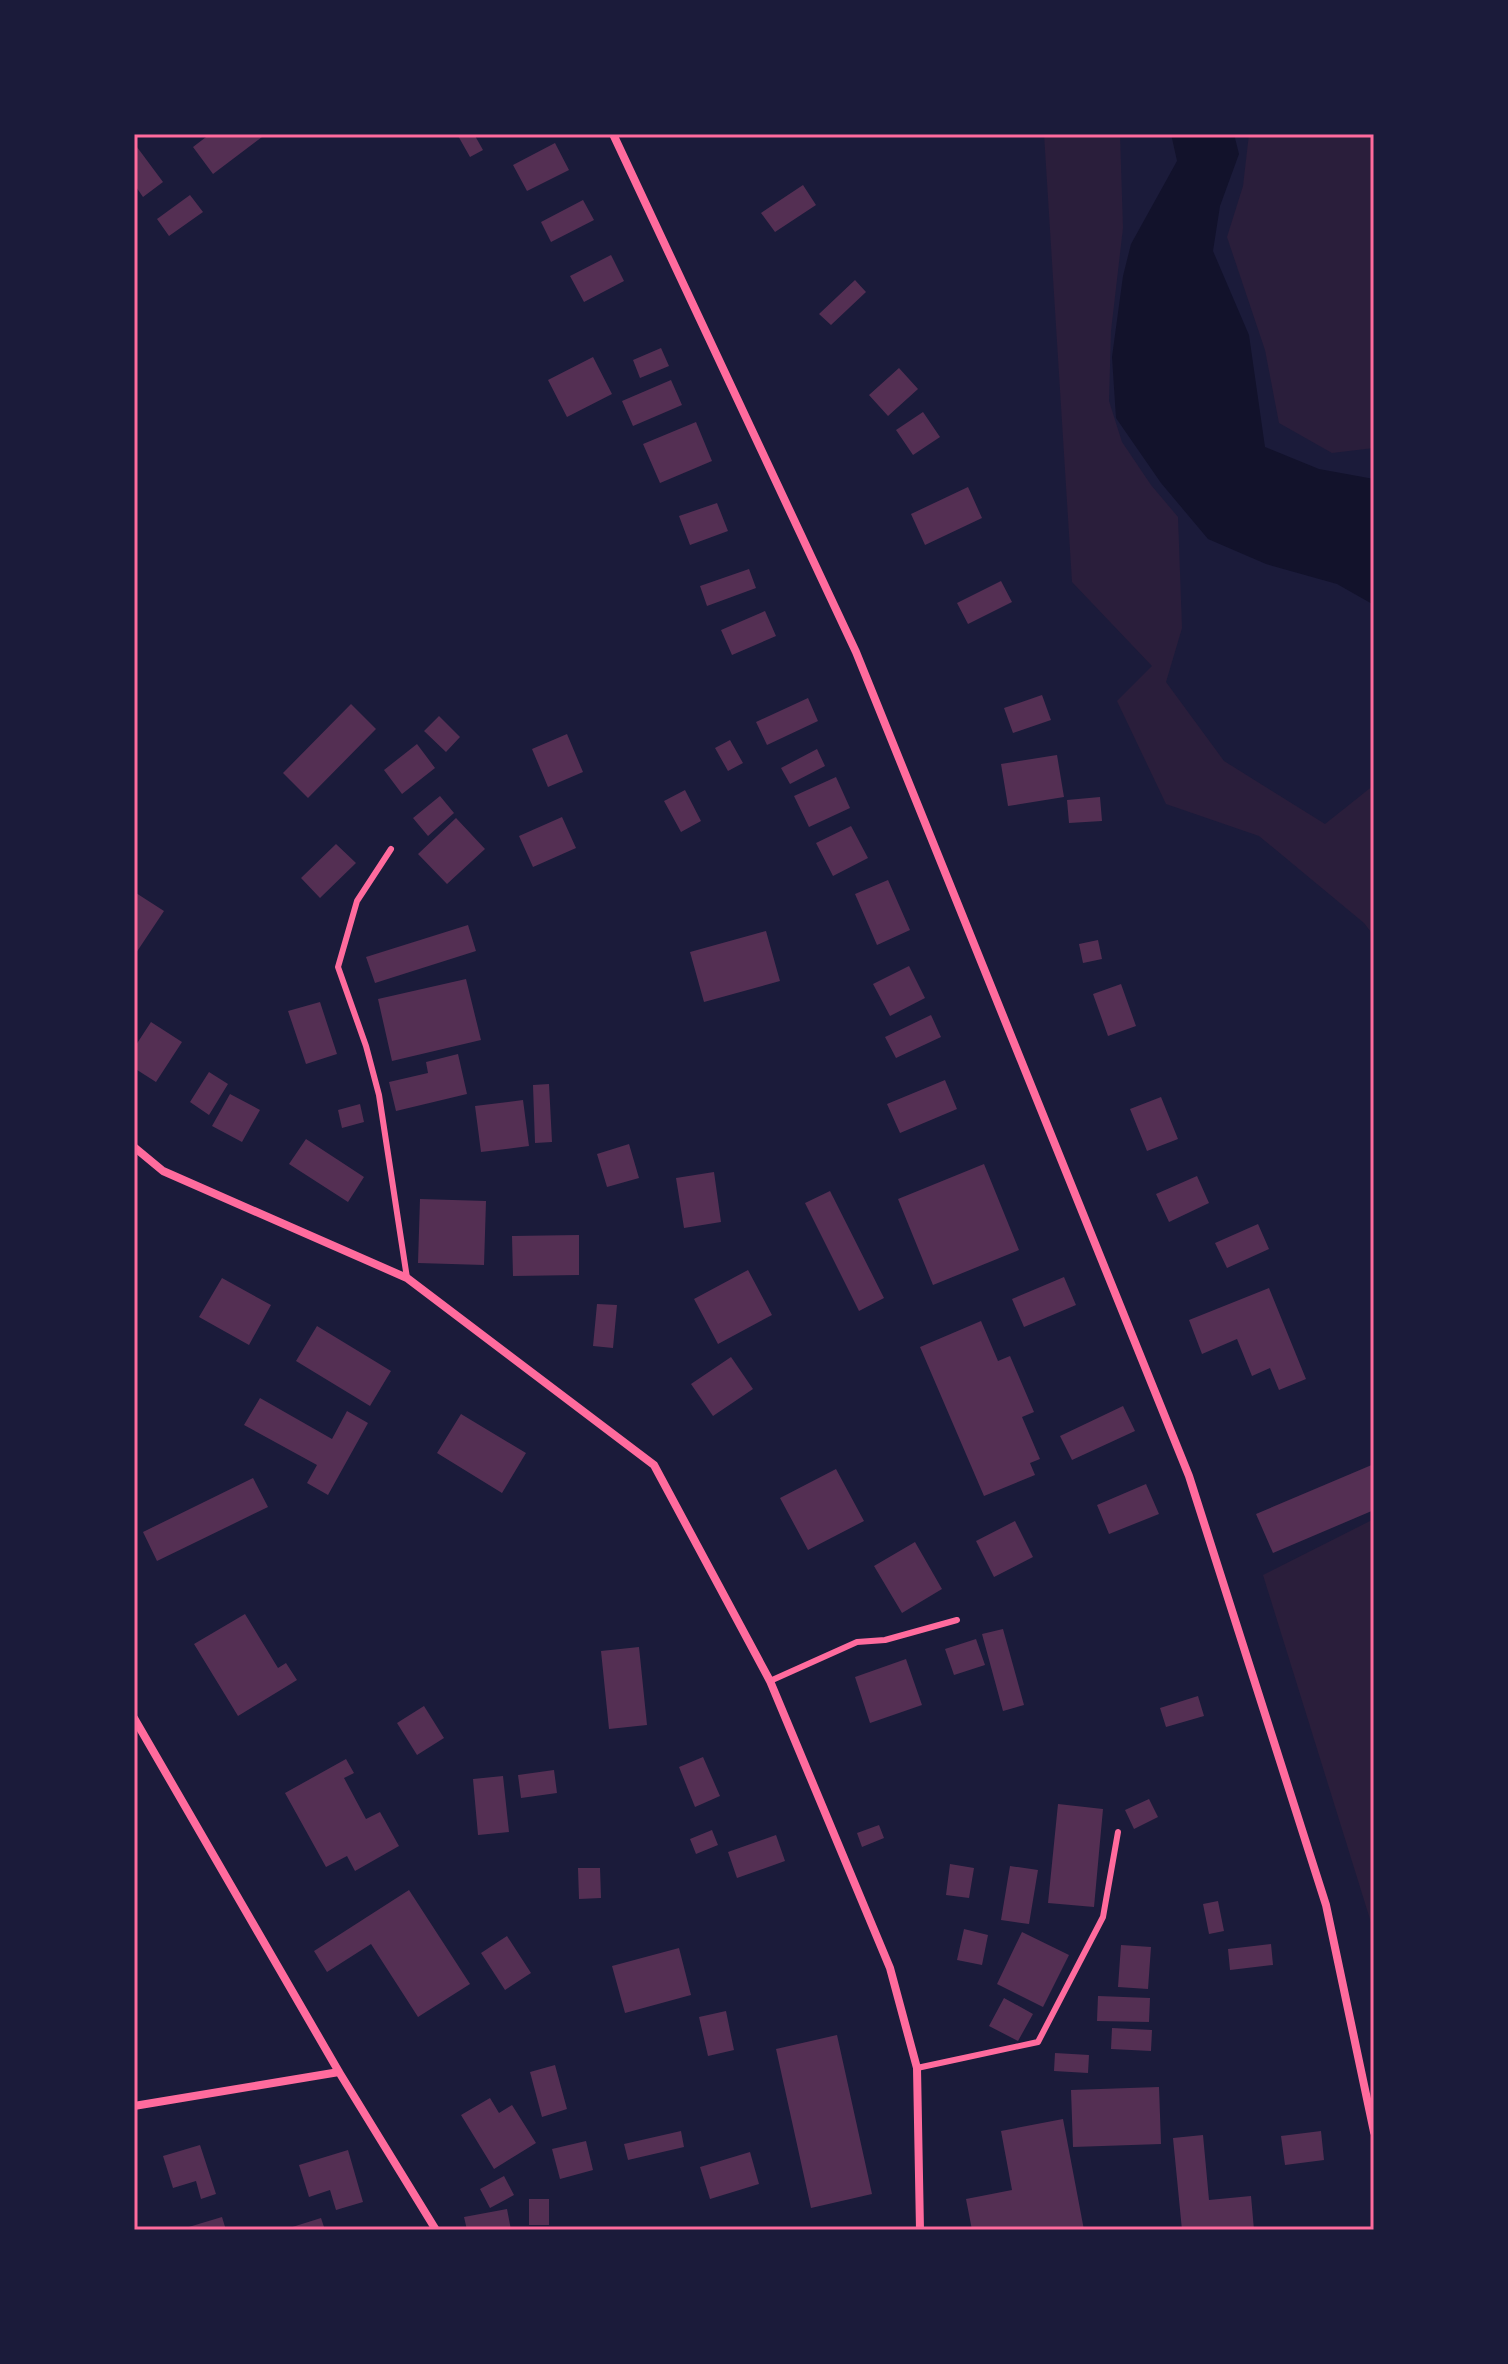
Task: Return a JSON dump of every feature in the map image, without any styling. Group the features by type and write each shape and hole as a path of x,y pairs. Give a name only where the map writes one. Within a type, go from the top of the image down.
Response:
{"street":[{"path":"613,134 856,652 1189,1476 1326,1905 1374,2132"},
{"path":"134,1147 163,1171 407,1278 654,1465 770,1681 890,1968 917,2068 920,2230"},
{"path":"134,1718 339,2072 436,2230"},
{"path":"134,2106 339,2072"}],"lane":[{"path":"391,849 357,901 338,967 366,1046 379,1095 407,1278"},
{"path":"770,1681 857,1642 885,1640 957,1620"},
{"path":"917,2068 1038,2042 1103,1917 1118,1832"}],"shaded area":[{"path":"1044,134 1120,134 1123,228 1111,331 1109,401 1122,442 1151,485 1178,517 1182,628 1166,682 1224,761 1325,824 1374,785 1374,936 1364,923 1259,836 1166,804 1117,701 1152,666 1072,582"},
{"path":"1171,134 1234,134 1239,154 1220,206 1213,251 1249,335 1265,447 1319,469 1374,479 1374,605 1337,584 1266,564 1208,539 1161,483 1116,418 1112,357 1123,276 1131,244 1177,161"},
{"path":"1249,134 1374,134 1374,448 1332,453 1279,423 1265,350 1227,237 1243,186"},
{"path":"1374,1519 1374,1932 1263,1575"}],"building":[{"path":"210,134 266,134 213,174 193,147"},
{"path":"457,134 474,134 483,150 470,157"},
{"path":"134,143 163,182 143,197 134,184"},
{"path":"555,143 569,170 527,191 513,165"},
{"path":"803,185 816,205 775,232 761,213"},
{"path":"190,195 203,212 169,236 157,219"},
{"path":"583,200 594,220 551,242 541,222"},
{"path":"611,255 624,281 584,302 570,276"},
{"path":"855,280 866,292 831,325 819,314"},
{"path":"661,348 669,366 640,378 633,360"},
{"path":"593,357 612,394 567,417 548,380"},
{"path":"899,368 918,389 888,416 869,395"},
{"path":"671,380 682,405 633,426 622,401"},
{"path":"923,412 940,437 913,455 896,430"},
{"path":"696,422 712,461 660,483 643,444"},
{"path":"968,487 982,518 925,545 911,514"},
{"path":"717,503 728,531 690,545 679,516"},
{"path":"749,569 756,588 707,606 700,586"},
{"path":"1001,581 1012,602 968,624 957,603"},
{"path":"765,611 776,636 732,655 721,630"},
{"path":"1042,695 1051,720 1013,733 1004,708"},
{"path":"808,698 818,721 767,745 756,722"},
{"path":"351,704 376,729 308,798 283,773"},
{"path":"439,716 460,737 446,752 424,731"},
{"path":"567,734 583,772 548,787 532,749"},
{"path":"730,740 743,763 728,771 715,748"},
{"path":"417,744 435,768 402,794 384,770"},
{"path":"817,749 825,766 790,784 781,768"},
{"path":"1057,755 1064,797 1008,806 1001,764"},
{"path":"836,777 850,808 809,827 794,796"},
{"path":"685,790 701,821 681,832 664,801"},
{"path":"440,796 454,813 428,836 413,818"},
{"path":"1100,797 1102,821 1069,823 1067,800"},
{"path":"562,817 576,848 533,867 519,836"},
{"path":"456,818 485,849 447,884 418,854"},
{"path":"851,826 868,858 833,876 816,843"},
{"path":"336,844 356,863 320,898 301,878"},
{"path":"888,880 910,930 877,945 855,894"},
{"path":"136,893 164,911 134,956 134,897"},
{"path":"468,925 476,951 375,983 366,957"},
{"path":"766,931 780,981 704,1002 690,952"},
{"path":"1098,940 1102,959 1083,963 1079,944"},
{"path":"909,966 925,998 890,1016 873,984"},
{"path":"466,979 481,1040 392,1061 378,999"},
{"path":"1121,984 1136,1026 1108,1036 1093,994"},
{"path":"320,1002 337,1054 306,1064 288,1011"},
{"path":"931,1015 941,1037 896,1058 885,1037"},
{"path":"151,1022 182,1042 156,1082 134,1068 134,1048"},
{"path":"458,1054 467,1094 396,1111 389,1082 428,1073 426,1062"},
{"path":"209,1072 228,1084 209,1115 190,1102"},
{"path":"945,1080 957,1109 900,1133 887,1104"},
{"path":"549,1084 552,1142 535,1143 533,1085"},
{"path":"230,1094 260,1110 242,1142 212,1126"},
{"path":"1161,1097 1178,1139 1147,1151 1130,1109"},
{"path":"523,1100 529,1146 481,1152 475,1106"},
{"path":"360,1104 364,1122 342,1128 338,1110"},
{"path":"306,1139 364,1177 348,1202 289,1164"},
{"path":"629,1144 639,1178 607,1187 597,1154"},
{"path":"984,1164 1019,1250 933,1285 898,1199"},
{"path":"714,1172 721,1222 684,1228 676,1178"},
{"path":"1197,1176 1209,1203 1169,1222 1156,1194"},
{"path":"830,1191 884,1298 859,1311 805,1203"},
{"path":"420,1199 486,1201 484,1265 418,1263"},
{"path":"1258,1224 1269,1249 1227,1268 1215,1243"},
{"path":"579,1235 579,1275 513,1276 512,1236"},
{"path":"748,1270 772,1315 718,1344 694,1299"},
{"path":"1064,1277 1076,1305 1024,1327 1012,1299"},
{"path":"222,1278 271,1305 249,1345 199,1317"},
{"path":"1269,1288 1306,1379 1279,1390 1270,1368 1252,1376 1237,1339 1202,1354 1189,1320"},
{"path":"597,1304 617,1305 613,1348 593,1346"},
{"path":"981,1321 998,1361 1010,1356 1034,1412 1022,1417 1040,1459 1030,1463 1035,1475 984,1496 920,1347"},
{"path":"317,1326 391,1371 370,1406 296,1361"},
{"path":"731,1357 753,1389 713,1416 691,1384"},
{"path":"260,1398 332,1439 347,1411 368,1423 328,1495 307,1483 317,1465 244,1425"},
{"path":"1123,1406 1135,1431 1072,1460 1060,1436"},
{"path":"461,1414 526,1453 502,1493 437,1453"},
{"path":"1374,1464 1374,1510 1273,1553 1256,1514"},
{"path":"836,1469 864,1521 808,1550 780,1498"},
{"path":"253,1478 268,1507 157,1561 143,1532"},
{"path":"1146,1484 1159,1514 1109,1534 1097,1505"},
{"path":"1015,1521 1033,1557 994,1577 976,1541"},
{"path":"915,1542 942,1589 902,1613 874,1566"},
{"path":"245,1614 278,1668 286,1663 297,1680 238,1716 194,1644"},
{"path":"1003,1629 1024,1705 1003,1711 982,1634"},
{"path":"976,1639 985,1665 954,1675 945,1649"},
{"path":"639,1647 647,1725 609,1729 601,1651"},
{"path":"906,1659 922,1705 870,1723 855,1677"},
{"path":"1198,1696 1204,1716 1166,1727 1160,1708"},
{"path":"424,1706 444,1738 417,1755 397,1723"},
{"path":"703,1757 720,1796 695,1807 679,1767"},
{"path":"346,1759 354,1773 344,1778 366,1819 380,1812 399,1846 355,1871 347,1856 326,1867 285,1793"},
{"path":"554,1770 557,1793 521,1798 518,1775"},
{"path":"503,1776 509,1832 478,1835 473,1779"},
{"path":"1149,1799 1158,1817 1134,1829 1125,1810"},
{"path":"1058,1804 1103,1809 1094,1907 1048,1903"},
{"path":"879,1825 884,1838 862,1847 857,1833"},
{"path":"712,1830 718,1845 696,1854 690,1839"},
{"path":"776,1835 785,1861 737,1878 728,1852"},
{"path":"950,1864 974,1868 969,1898 946,1895"},
{"path":"1010,1866 1038,1870 1029,1924 1001,1920"},
{"path":"578,1868 600,1868 601,1898 579,1899"},
{"path":"409,1890 470,1984 418,2017 371,1944 327,1972 314,1951"},
{"path":"1218,1901 1224,1931 1209,1934 1203,1904"},
{"path":"964,1929 988,1935 982,1965 957,1960"},
{"path":"1022,1932 1069,1955 1043,2007 997,1984"},
{"path":"507,1936 531,1973 505,1990 481,1953"},
{"path":"1271,1944 1273,1965 1230,1970 1228,1949"},
{"path":"1121,1945 1151,1947 1148,1989 1118,1987"},
{"path":"679,1948 691,1995 625,2013 612,1966"},
{"path":"1098,1996 1150,1998 1149,2022 1097,2021"},
{"path":"1004,1998 1033,2014 1018,2041 989,2026"},
{"path":"726,2011 734,2050 708,2056 699,2017"},
{"path":"1112,2028 1152,2030 1151,2051 1111,2049"},
{"path":"837,2035 872,2194 811,2208 776,2049"},
{"path":"1055,2053 1089,2055 1088,2073 1054,2071"},
{"path":"555,2065 567,2109 542,2117 530,2072"},
{"path":"1159,2087 1161,2144 1073,2147 1071,2090"},
{"path":"490,2098 499,2113 512,2105 536,2143 494,2169 461,2115"},
{"path":"1063,2119 1084,2230 972,2230 966,2199 1012,2190 1001,2131"},
{"path":"681,2131 684,2147 628,2160 624,2144"},
{"path":"1321,2131 1324,2160 1285,2165 1281,2136"},
{"path":"1203,2135 1209,2200 1251,2196 1254,2230 1182,2230 1173,2138"},
{"path":"586,2141 593,2170 560,2179 552,2149"},
{"path":"200,2145 216,2194 201,2199 196,2181 173,2188 163,2156"},
{"path":"348,2150 363,2202 336,2210 330,2190 309,2197 299,2165"},
{"path":"750,2152 759,2184 710,2199 700,2167"},
{"path":"504,2176 514,2195 490,2208 480,2189"},
{"path":"529,2199 549,2199 549,2225 529,2225"},
{"path":"507,2209 511,2230 467,2230 464,2217"},
{"path":"222,2217 226,2230 182,2230 182,2229"},
{"path":"321,2218 325,2230 286,2230 286,2229"}]}
